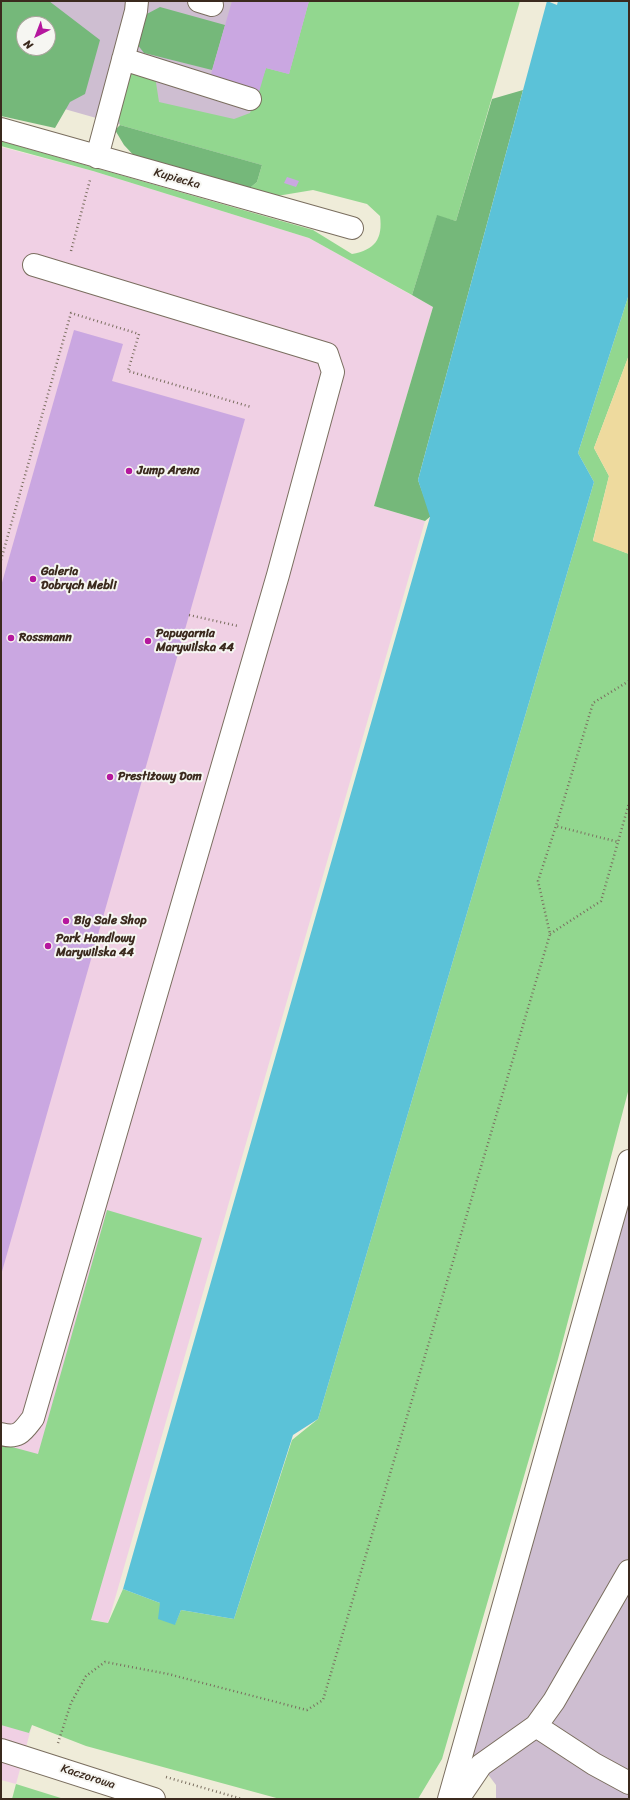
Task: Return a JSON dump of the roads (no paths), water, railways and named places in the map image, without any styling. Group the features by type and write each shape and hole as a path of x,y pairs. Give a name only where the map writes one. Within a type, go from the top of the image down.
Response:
{"street":[{"path":"97,157 136,11 137,1"},
{"path":"123,59 250,99"},
{"name":"Kupiecka","path":"1,129 352,228"},
{"path":"1,1434 10,1437 21,1434 33,1418 262,632 333,372 327,354 34,264"},
{"path":"449,1799 629,1162"},
{"path":"458,1799 481,1765 536,1726 554,1701 629,1571"},
{"path":"536,1726 594,1764 629,1783"},
{"name":"Kaczorowa","path":"1,1750 154,1799"}],"water":[{"path":"547,1 557,5 558,1 629,1 629,294 578,453 594,482 318,1419 293,1435 234,1619 181,1610 175,1625 158,1619 160,1603 123,1589 430,517 418,480"}],"place":[{"name":"Jump Arena","path":"129,471"},
{"name":"Galeria Dobrych Mebli","path":"33,579"},
{"name":"Rossmann","path":"11,638"},
{"name":"Papugarnia Marywilska 44","path":"148,641"},
{"name":"Prestiżowy Dom","path":"110,777"},
{"name":"Big Sale Shop","path":"66,921"},
{"name":"Park Handlowy Marywilska 44","path":"48,946"}]}
